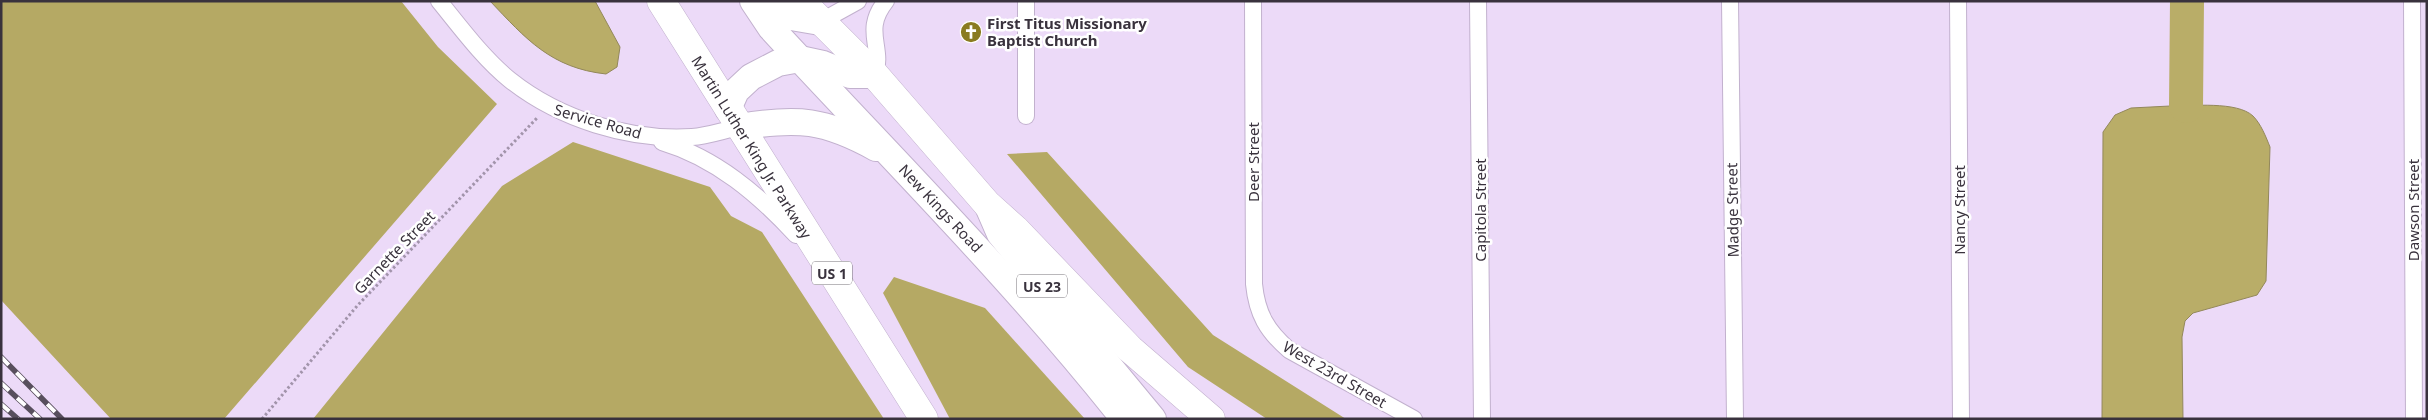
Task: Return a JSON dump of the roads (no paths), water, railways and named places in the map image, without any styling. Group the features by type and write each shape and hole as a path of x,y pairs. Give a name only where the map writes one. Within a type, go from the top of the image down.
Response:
{"highway":[{"name":"Martin Luther King Jr. Parkway","path":"661,1 924,419"},
{"name":"New Kings Road","path":"801,1 875,75 987,204"},
{"path":"987,204 1016,230 1130,349 1211,419"}],"main road":[{"name":"New Kings Road","path":"753,1 771,28 1057,336 1124,419"},
{"path":"760,1 791,17 820,22"},
{"path":"875,75 850,75 823,64 800,59 778,63 751,77 736,91 734,118 803,120 828,125 858,138 892,157"},
{"name":"New Kings Road","path":"987,204 1000,234 1153,419"}],"street":[{"name":"Service Road","path":"439,1 473,44 510,80 547,106 589,122 629,132 664,137 694,137 734,118"},
{"path":"820,22 858,1"},
{"path":"875,75 878,64 873,34 876,13 886,1"},
{"path":"1026,1 1026,116"},
{"name":"Deer Street","path":"1253,1 1254,284 1256,304 1262,322"},
{"name":"Capitola Street","path":"1478,1 1482,419"},
{"name":"Madge Street","path":"1730,1 1734,419"},
{"name":"Nancy Street","path":"1958,1 1960,419"},
{"name":"Dawson Street","path":"2412,1 2414,419"},
{"path":"629,132 676,146 712,163 746,187 780,218 834,277"},
{"name":"West 23rd Street","path":"1262,322 1273,336 1289,350 1414,419"}],"waterway":[{"path":"2186,106 2187,1"}],"railway":[{"path":"1,357 62,419"},
{"path":"1,383 40,419"},
{"path":"1,404 18,419"}],"place":[{"name":"First Titus Missionary Baptist Church","path":"971,32"}]}
